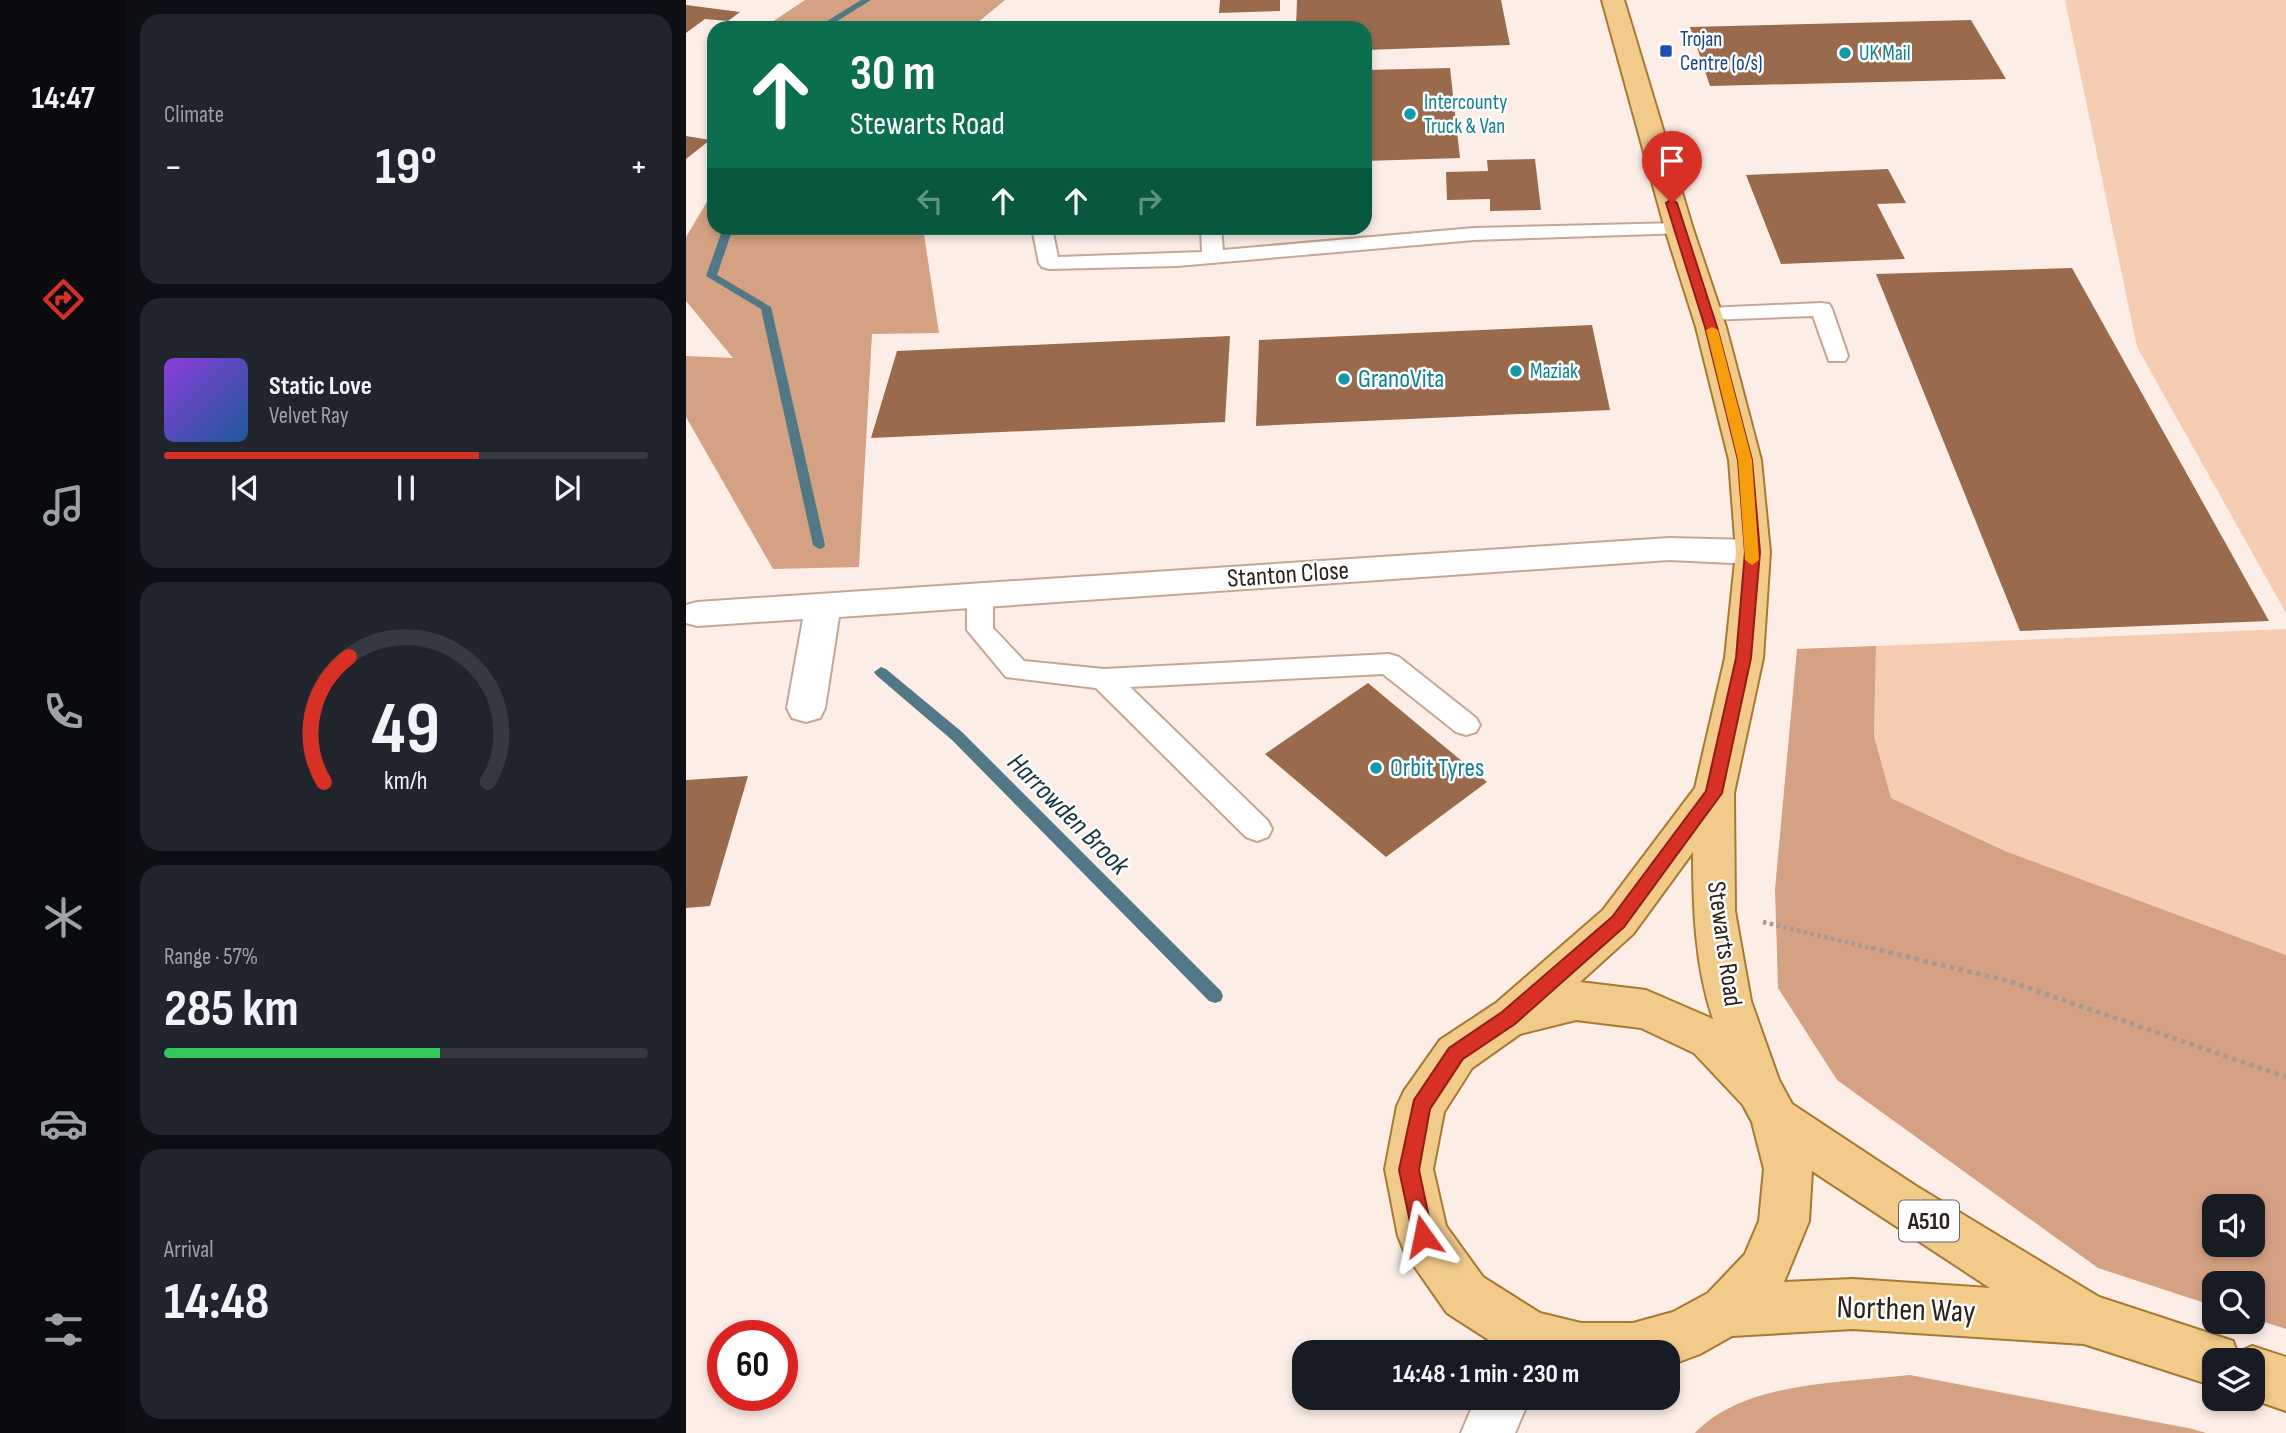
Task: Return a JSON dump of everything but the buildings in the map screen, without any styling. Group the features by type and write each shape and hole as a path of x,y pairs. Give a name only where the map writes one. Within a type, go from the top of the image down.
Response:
{"main road":[{"name":"Stewarts Road","path":"1613,0 1679,229 1707,314 1745,460 1753,552 1744,658 1714,793 1714,911 1728,1001 1788,1169 1784,1222 1763,1271 1726,1311"},
{"name":"Stewarts Road","path":"1508,1018 1618,922 1714,793"},
{"name":"Northen Way","path":"1508,1018 1576,1001 1646,1009 1710,1040 1767,1105 1899,1202 2086,1319"},
{"path":"1508,1018 1456,1054 1421,1106 1409,1170 1423,1236 1465,1295 1521,1340"},
{"name":"Northen Way","path":"1726,1311 1853,1304 2086,1319 2202,1356"},
{"path":"1667,1340 1682,1336 1726,1311"},
{"path":"2265,1377 2286,1384"}],"street":[{"name":"Stanton Close","path":"691,615 1670,549 1753,552"},
{"path":"806,708 822,607"},
{"path":"1488,1433 1498,1410"}],"lane":[{"path":"1043,235 1049,263 1213,256 1474,234 1679,229"},
{"path":"1212,235 1213,256"},
{"path":"1707,314 1821,309 1837,355"},
{"path":"979,596 980,630 1016,670 1104,679 1389,664 1466,725"},
{"path":"1104,679 1257,829"}],"path":[{"path":"1714,911 2008,981 2286,1077"}],"shaded area":[{"path":"805,0 1005,0 980,21 774,21"},
{"path":"2065,0 2286,0 2286,613 2137,347"},
{"path":"707,202 707,235 924,235 939,333 872,334 859,567 773,569 686,417 686,356 733,358 686,301 686,237"},
{"path":"2286,629 2286,955 2005,851 1891,798 1874,736 1876,646"},
{"path":"1876,646 1874,736 1891,798 2005,851 2286,955 2286,1329 2265,1322 2265,1271 2202,1271 2202,1302 2098,1268 1837,1080 1778,988 1775,889 1797,649"},
{"path":"1910,1375 2206,1433 1695,1433 1716,1416 1740,1403 1767,1394 1825,1383"}],"waterway":[{"name":"Harrowden Brook","path":"832,21 867,0"},
{"name":"Harrowden Brook","path":"726,235 711,276 766,307 819,545"},
{"name":"Harrowden Brook","path":"881,672 957,736 1215,996"}],"slow traffic":[{"path":"1712,330 1745,460 1752,560"}],"place":[{"name":"Trojan Centre (o/s)","path":"1666,51"},
{"name":"UK Mail","path":"1845,53"},
{"name":"Intercounty Truck & Van","path":"1410,114"},
{"name":"Maziak","path":"1516,371"},
{"name":"GranoVita","path":"1344,379"},
{"name":"Orbit Tyres","path":"1376,768"}],"route":[{"path":"1423,1236 1409,1170 1421,1106 1456,1054 1508,1018 1618,922 1714,793 1744,658 1753,552 1745,460 1711,327 1672,203"}]}
